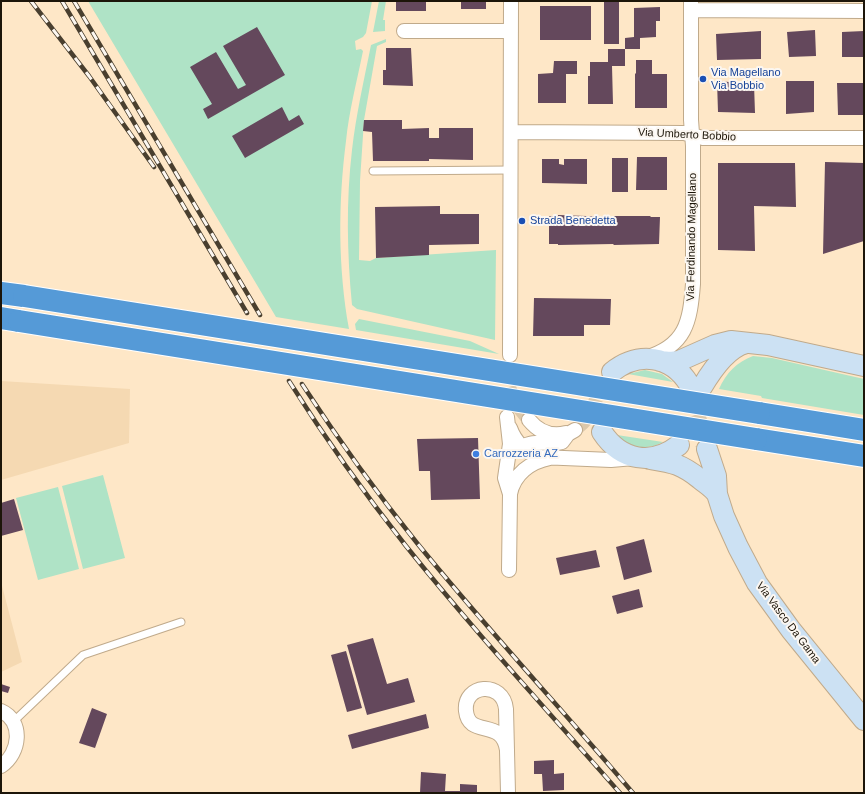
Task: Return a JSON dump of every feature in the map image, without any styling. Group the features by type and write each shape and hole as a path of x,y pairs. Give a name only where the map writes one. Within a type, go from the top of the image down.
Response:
{"highway":[{"path":"1,293 864,430"},
{"path":"10,319 864,456"}],"street":[{"path":"510,356 511,1"},
{"path":"691,6 864,10"},
{"name":"Via Ferdinando Magellano","path":"612,372 623,364 661,351 678,339 688,323 693,284 691,6"},
{"path":"404,31 511,31"},
{"name":"Via Umberto Bobbio","path":"511,132 684,133 703,138 864,138"},
{"path":"660,361 673,362 683,360 709,347 727,341 768,345 864,366"},
{"name":"Via Ferdinando Magellano","path":"638,359 655,359 660,361 678,370 696,386 718,362 739,346 746,343"},
{"path":"510,494 505,478 510,444 508,419 513,436 522,447 535,455 554,458 611,460 649,458 665,454 679,445"},
{"path":"505,471 512,457 522,447 533,443 562,442 568,434 576,429 559,434 549,434 540,430 529,420"},
{"path":"602,432 609,442 618,450 629,455 672,463 684,468 710,486 717,494"},
{"path":"707,449 716,476 717,494"},
{"path":"509,570 510,494 512,487 516,478 527,467 540,461 554,458"},
{"name":"Via Vasco Da Gama","path":"717,494 733,537 751,572 766,596 798,640 864,720"},
{"path":"1,711 4,712 13,722 17,735 16,747 10,758 1,766"},
{"path":"507,750 508,793"}],"lane":[{"path":"373,171 510,170"},
{"path":"13,722 83,656 181,622"}],"shaded area":[{"path":"1,381 130,389 129,443 1,480"},
{"path":"1,582 22,662 1,672"}],"green space":[{"path":"88,1 372,1 366,33 363,37 355,41 356,50 361,49 363,51 349,118 343,164 340,235 345,306 349,329 276,317"},
{"path":"379,1 386,1 383,20 385,20 385,31 373,32"},
{"path":"386,39 386,42 377,46 364,120 360,181 359,260 370,261 376,258 496,250 495,340 357,309 352,305 348,227 352,150 371,45"},
{"path":"359,319 470,341 499,354 356,330 355,324"},
{"path":"753,356 772,358 864,379 864,415 762,398 761,396 719,389 725,378 737,365"},
{"path":"645,370 662,374 673,382 628,374"},
{"path":"617,435 663,442 651,447 639,447 627,443"},
{"path":"103,475 125,558 83,569 62,486"},
{"path":"58,487 79,569 38,580 16,498"}],"building":[{"path":"397,1 426,1 426,11 396,11"},
{"path":"461,1 486,1 486,9 461,9"},
{"path":"604,2 619,2 619,44 604,44"},
{"path":"540,6 591,6 591,40 540,40"},
{"path":"660,7 660,21 656,21 656,37 640,38 640,49 625,49 625,38 634,37 634,8"},
{"path":"257,27 285,75 208,119 203,109 212,104 190,67 216,52 238,89 246,85 223,46"},
{"path":"815,30 816,56 789,57 787,32"},
{"path":"761,31 761,59 717,60 716,34"},
{"path":"864,31 864,57 842,57 842,32"},
{"path":"386,48 411,48 413,86 383,85 383,70 386,70"},
{"path":"608,49 625,49 625,66 612,66 613,104 588,104 588,76 590,76 590,62 608,62"},
{"path":"636,60 652,60 652,74 667,74 667,108 635,108"},
{"path":"554,61 577,61 577,74 566,74 566,103 538,103 538,74 553,73"},
{"path":"717,81 754,84 755,113 718,112"},
{"path":"786,81 814,81 814,112 786,114"},
{"path":"837,83 864,83 864,115 838,115"},
{"path":"282,107 289,121 299,115 304,124 245,158 232,136"},
{"path":"364,120 402,120 402,129 429,128 429,138 439,138 439,128 473,128 473,160 429,159 429,161 373,161 372,132 363,131"},
{"path":"637,157 667,157 667,190 636,190"},
{"path":"612,158 628,158 628,192 612,192"},
{"path":"542,159 559,159 559,164 564,165 564,159 587,159 587,184 542,183"},
{"path":"825,162 864,163 864,241 823,254"},
{"path":"718,163 795,163 796,207 754,206 755,251 718,250"},
{"path":"440,206 440,214 479,214 479,244 429,245 429,255 376,258 375,207"},
{"path":"549,216 660,217 659,244 549,244"},
{"path":"534,298 611,299 610,325 584,325 584,336 533,336"},
{"path":"478,438 480,499 431,500 430,471 419,471 417,439"},
{"path":"14,499 23,530 1,536 1,503"},
{"path":"644,539 652,572 624,580 616,547"},
{"path":"596,550 600,567 560,575 556,558"},
{"path":"639,589 643,607 617,614 612,596"},
{"path":"373,638 387,684 408,678 415,702 367,715 347,645"},
{"path":"346,651 362,708 347,712 331,655"},
{"path":"1,684 10,687 8,693 1,691"},
{"path":"92,708 107,714 95,748 79,743"},
{"path":"426,714 429,728 352,749 348,735"},
{"path":"554,760 554,774 564,773 564,790 543,791 542,774 534,774 534,761"},
{"path":"421,772 446,774 445,791 460,791 460,784 477,785 477,793 420,793"}],"tunnel":[{"path":"509,387 514,401 529,420"},
{"path":"577,428 585,421 595,403 598,393"},
{"path":"695,415 705,444"}],"railway":[{"path":"31,1 89,76 154,167"},
{"path":"62,1 247,313"},
{"path":"74,1 260,315"},
{"path":"289,381 345,465 406,546 485,640 620,793"},
{"path":"302,384 329,425 417,543 470,607 633,793"}],"place":[{"name":"Via Magellano Via Bobbio","path":"703,79"},
{"name":"Strada Benedetta","path":"522,221"},
{"name":"Carrozzeria AZ","path":"476,454"}]}
